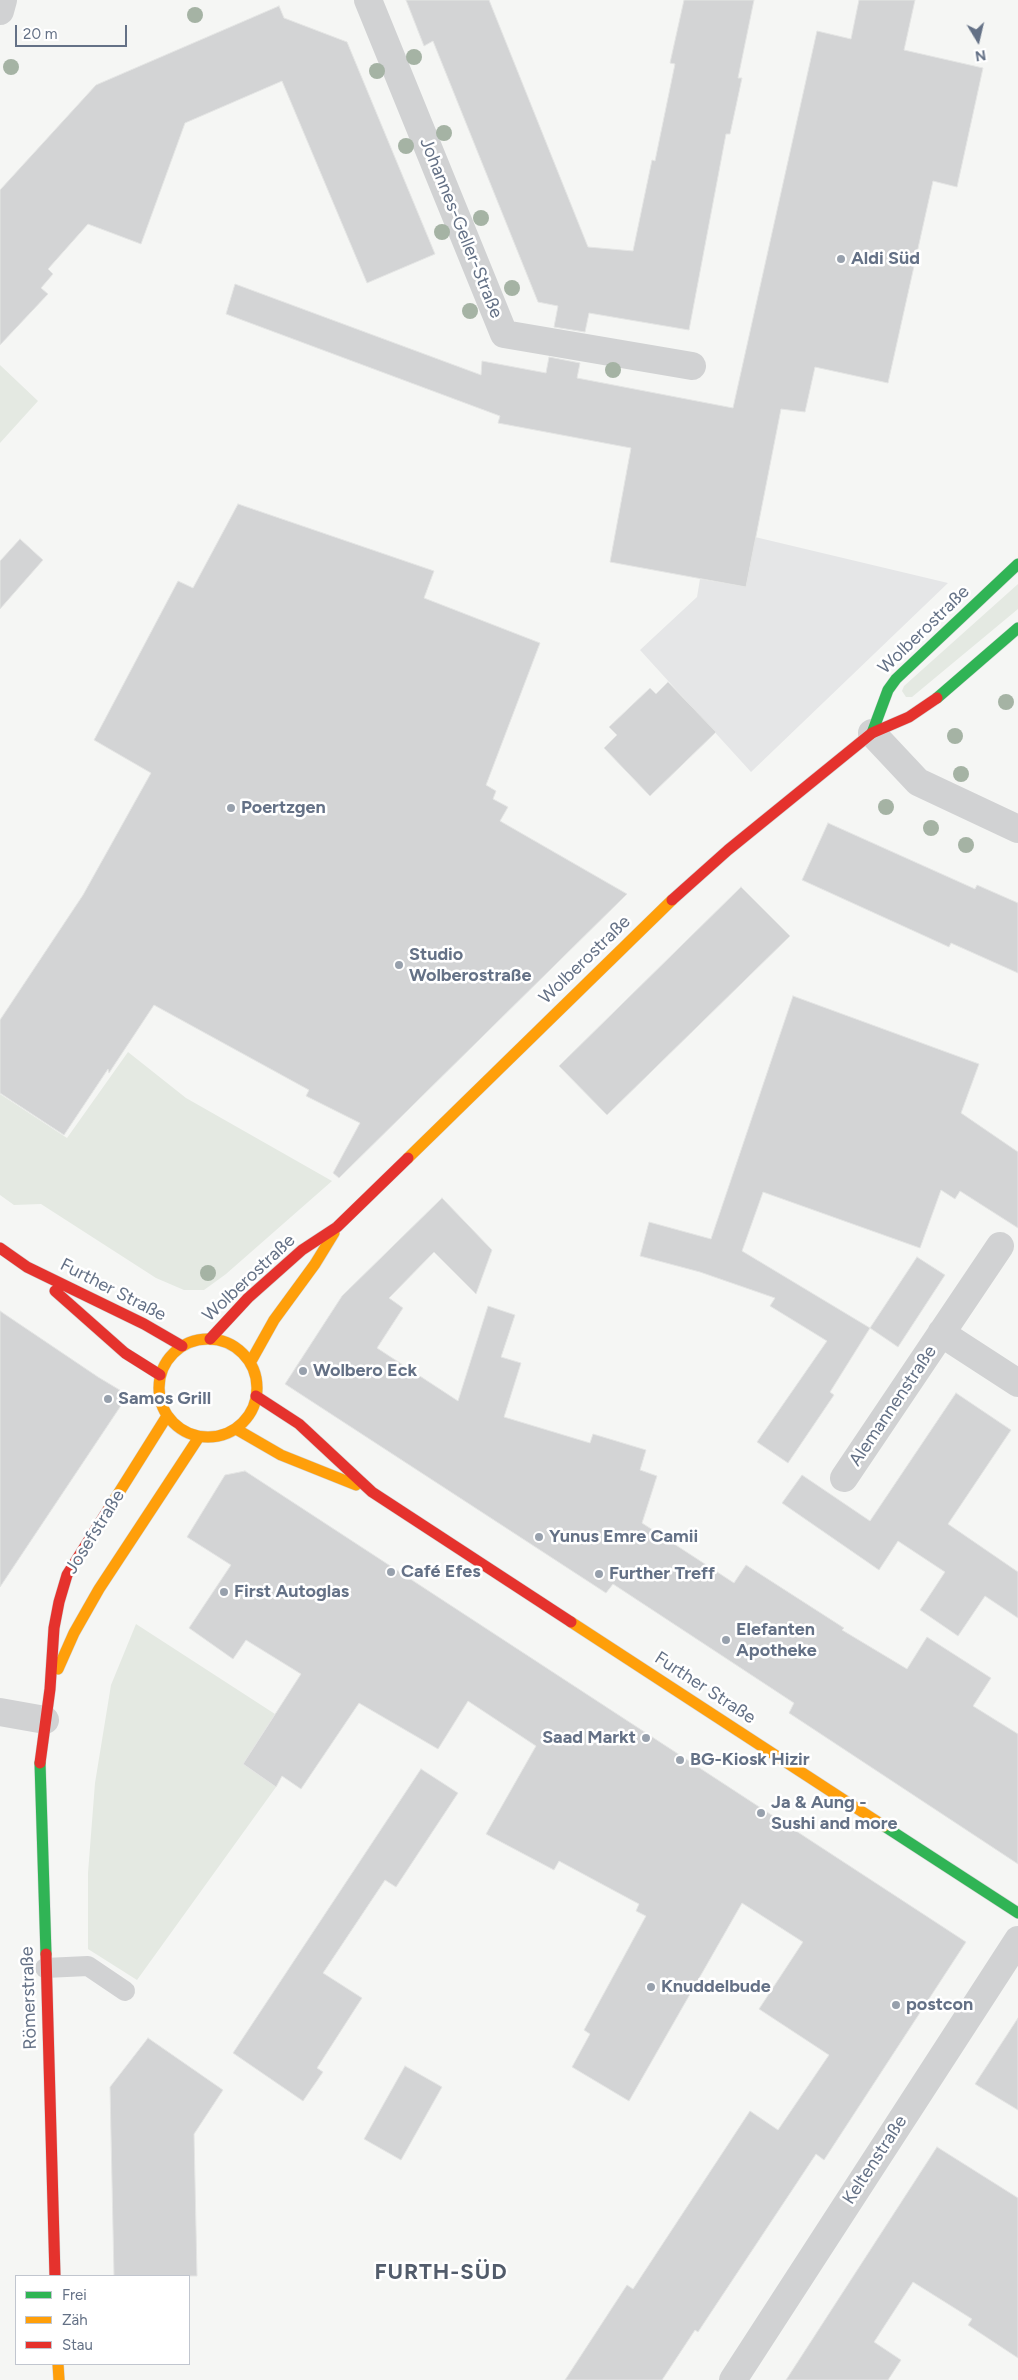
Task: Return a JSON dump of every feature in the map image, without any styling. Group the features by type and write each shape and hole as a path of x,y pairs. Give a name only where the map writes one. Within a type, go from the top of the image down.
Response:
{"street":[{"path":"0,11 3,0"},
{"name":"Johannes-Geller-Straße","path":"368,0 504,334 692,366"},
{"name":"Wolberostraße","path":"872,733 888,690 896,679 1018,564"},
{"name":"Wolberostraße","path":"210,1339 248,1298 302,1250 337,1227 673,899 728,850 872,733 909,718 926,707 1018,628"},
{"path":"872,733 918,782 1018,829"},
{"name":"Wolberostraße","path":"250,1363 274,1320 315,1264 337,1227"},
{"name":"Alemannenstraße","path":"844,1478 1000,1246"},
{"name":"Further Straße","path":"0,1248 27,1267 125,1353 160,1375"},
{"name":"Further Straße","path":"27,1267 144,1324 182,1346"},
{"name":"Alemannenstraße","path":"942,1334 1018,1383"},
{"path":"210,1339 233,1346 250,1363 256,1379 256,1396 250,1415 236,1429 218,1437 200,1437 181,1430 167,1416 158,1396 160,1375 168,1358 182,1346 196,1340 210,1339"},
{"name":"Further Straße","path":"256,1396 299,1424 372,1492 1018,1912"},
{"name":"Josefstraße","path":"45,1720 50,1689 54,1628 67,1576 167,1416"},
{"name":"Further Straße","path":"236,1429 280,1455 372,1492"},
{"name":"Josefstraße","path":"50,1689 74,1632 99,1589 200,1437"},
{"path":"0,1712 45,1720"},
{"name":"Römerstraße","path":"45,1720 40,1757 55,2275"},
{"name":"Keltenstraße","path":"733,2380 1018,1940"},
{"path":"58,2365 59,2380"}],"lane":[{"path":"45,1968 88,1966 125,1992"}],"shaded area":[{"path":"0,365 38,401 0,443"},
{"path":"755,537 948,583 751,772 640,650 697,597 700,579 746,587"},
{"path":"1018,584 1018,609 912,697 906,697 902,691 904,686"},
{"path":"128,1052 186,1098 332,1181 226,1274 204,1290 184,1290 156,1278 41,1204 14,1205 0,1195 0,1094 67,1138"},
{"path":"136,1624 275,1714 243,1764 276,1787 137,1980 88,1949 88,1873 95,1783 111,1685"}],"building":[{"path":"406,0 489,0 588,247 633,251 652,160 655,161 675,64 670,63 684,0 754,0 738,78 742,78 730,134 726,134 689,330 589,313 585,332 554,327 558,306 538,302 433,41 424,46"},
{"path":"859,0 915,0 904,50 983,68 957,187 933,181 888,383 815,367 805,412 781,409 746,587 610,562 631,448 498,423 500,416 226,314 235,284 481,375 482,361 546,373 549,357 580,363 577,378 733,408 817,31 851,39"},
{"path":"279,6 284,18 347,42 435,254 367,283 282,81 185,123 141,244 88,224 48,269 53,274 41,288 48,294 0,345 0,190 96,85"},
{"path":"238,504 434,571 424,598 540,643 486,785 496,791 493,799 508,807 500,821 627,894 339,1178 333,1173 360,1123 306,1096 309,1090 154,1005 109,1073 108,1069 64,1135 0,1093 0,1020 83,895 151,773 94,740 178,581 193,588"},
{"path":"20,539 43,560 0,609 0,561"},
{"path":"668,682 716,732 650,796 604,748 617,735 609,727 650,688 656,694"},
{"path":"828,823 975,889 977,885 1018,903 1018,973 951,943 949,947 802,880"},
{"path":"741,887 790,936 607,1115 559,1066"},
{"path":"793,996 979,1064 961,1113 1018,1152 1018,1228 960,1191 955,1199 941,1190 920,1248 763,1192 742,1251 870,1328 830,1392 834,1395 788,1463 757,1442 827,1341 770,1306 775,1298 700,1272 640,1256 649,1222 711,1239"},
{"path":"442,1198 492,1250 476,1294 434,1252 389,1298 403,1308 377,1348 458,1401 488,1306 515,1315 501,1357 521,1363 504,1417 590,1443 593,1434 646,1450 640,1470 657,1476 642,1523 734,1583 746,1565 844,1628 842,1630 907,1669 927,1637 991,1678 973,1706 1018,1734 1018,1864 789,1713 794,1703 613,1584 606,1593 285,1384 342,1296"},
{"path":"917,1257 945,1275 898,1347 870,1328"},
{"path":"0,1311 128,1395 0,1587"},
{"path":"956,1393 1011,1430 948,1524 1018,1572 1018,1618 985,1596 958,1636 920,1610 945,1572 898,1541 879,1570 782,1503 802,1475 870,1521"},
{"path":"245,1471 966,1942 824,2160 816,2154 698,2332 695,2330 662,2380 565,2380 627,2285 633,2289 750,2111 778,2130 829,2055 759,2009 803,1942 742,1903 629,2101 572,2067 590,2034 584,2030 646,1916 636,1911 639,1904 559,1861 554,1870 486,1834 536,1746 468,1701 438,1749 359,1703 301,1789 282,1776 276,1787 243,1764 301,1674 246,1640 233,1659 189,1628 231,1565 187,1537 225,1475"},
{"path":"421,1769 458,1793 396,1887 385,1880 323,1973 362,1998 317,2068 323,2072 303,2101 233,2053"},
{"path":"1018,2018 1018,2110 975,2084"},
{"path":"148,2038 223,2090 194,2134 197,2276 114,2275 110,2087"},
{"path":"405,2066 442,2087 401,2160 364,2139"},
{"path":"937,2147 1018,2198 1018,2358 968,2325 972,2319 913,2282 874,2342 901,2360 888,2380 786,2380"}],"traffic: fast":[{"path":"872,733 888,690 896,679 1018,564"},
{"path":"937,698 1018,628"},
{"path":"40,1763 46,1954"},
{"path":"884,1826 1018,1913"}],"traffic: slow":[{"path":"408,1158 672,900"},
{"path":"250,1363 274,1320 315,1264 334,1233"},
{"path":"208,1339 227,1343 243,1353 253,1369 257,1388 253,1407 243,1423 227,1433 208,1437 189,1433 173,1423 163,1407 159,1388 163,1369 173,1353 189,1343 208,1339"},
{"path":"108,1510 167,1416"},
{"path":"236,1429 281,1455 356,1485"},
{"path":"58,1669 74,1633 99,1589 199,1437"},
{"path":"571,1622 884,1826"},
{"path":"58,2365 59,2380"}],"traffic: jam":[{"path":"672,900 728,850 872,733 909,717 937,698"},
{"path":"210,1339 248,1298 302,1250 337,1227 408,1158"},
{"path":"0,1248 27,1267 144,1324 182,1346"},
{"path":"55,1291 125,1353 160,1375"},
{"path":"256,1396 299,1424 372,1492 571,1622"},
{"path":"40,1763 50,1689 54,1628 59,1602 67,1575 108,1510"},
{"path":"46,1954 55,2275"}],"place":[{"name":"Aldi Süd","path":"841,259"},
{"name":"Poertzgen","path":"231,808"},
{"name":"Studio Wolberostraße","path":"399,965"},
{"name":"Wolbero Eck","path":"303,1371"},
{"name":"Samos Grill","path":"108,1399"},
{"name":"Yunus Emre Camii","path":"539,1537"},
{"name":"Café Efes","path":"391,1572"},
{"name":"Further Treff","path":"599,1574"},
{"name":"First Autoglas","path":"224,1592"},
{"name":"Elefanten Apotheke","path":"726,1640"},
{"name":"Saad Markt","path":"646,1738"},
{"name":"BG-Kiosk Hizir","path":"680,1760"},
{"name":"Ja & Aung - Sushi and more","path":"761,1813"},
{"name":"Knuddelbude","path":"651,1987"},
{"name":"postcon","path":"896,2005"}],"district":[{"name":"FURTH-SÜD","path":"441,2273"}]}
